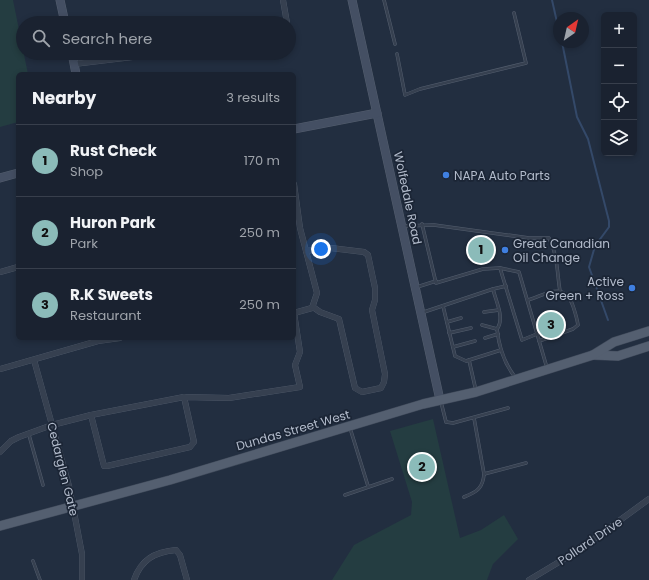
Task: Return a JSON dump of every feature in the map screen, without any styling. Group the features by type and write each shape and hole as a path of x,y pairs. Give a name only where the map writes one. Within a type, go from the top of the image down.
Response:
{"main road":[{"name":"Dundas Street West","path":"593,356 614,342 649,331"},
{"name":"Dundas Street West","path":"0,526 162,482 423,404 476,392 593,356 618,356 649,346"}],"street":[{"path":"60,0 63,16"},
{"path":"283,0 286,16"},
{"name":"Wolfedale Road","path":"352,0 440,400"},
{"path":"73,60 76,72"},
{"path":"74,64 107,60"},
{"path":"296,129 377,113"},
{"path":"0,178 16,174"},
{"path":"296,213 297,228 306,251 317,293 313,307 305,311 296,313"},
{"path":"306,251 331,248 348,252 364,252 368,255 375,288 375,300 372,310 385,374 384,382 381,388 362,392 355,388 339,319 320,312 313,307"},
{"path":"0,272 16,268"},
{"path":"0,452 11,441 52,425 91,415 184,397 229,398 300,387 295,364 300,352 296,326"},
{"path":"0,369 105,340"},
{"name":"Cedarglen Gate","path":"34,360 73,506 82,554 82,580"},
{"path":"91,415 104,466 107,466 190,448 194,442 184,397"},
{"name":"Pollard Drive","path":"529,580 578,550 649,499"},
{"path":"134,580 141,564 146,560 167,551 176,550 180,554 187,580"}],"lane":[{"path":"384,0 395,44"},
{"path":"397,54 405,95 420,89 526,63 514,13"},
{"path":"402,226 422,224 529,238 549,238 559,271 558,278 560,291"},
{"path":"422,224 436,281"},
{"path":"500,268 522,340 537,334"},
{"path":"415,288 483,269 500,268 519,272 547,369"},
{"path":"421,313 506,286"},
{"path":"493,290 499,310 501,324 497,329 501,350 507,366 517,379"},
{"path":"528,300 560,291 568,295 578,318 578,325 573,329 539,341"},
{"path":"443,306 455,356 466,361 501,350"},
{"path":"484,312 499,310"},
{"path":"447,322 461,318"},
{"path":"482,325 497,329"},
{"path":"449,333 471,328"},
{"path":"485,338 498,334"},
{"path":"453,347 475,341"},
{"path":"469,360 476,392"},
{"path":"440,400 446,422 453,423 508,408"},
{"path":"464,497 481,488 484,474 474,418"},
{"path":"349,426 368,486"},
{"path":"29,434 43,485"},
{"path":"484,474 526,463"},
{"path":"345,495 392,479"},
{"path":"33,561 40,580"}],"green space":[{"path":"0,0 13,0 16,16 16,60 25,60 28,72 16,72 16,123 0,127"},
{"path":"433,419 460,538 481,530 504,515 518,539 493,564 487,580 332,580 354,545 411,515 412,502 390,431"}],"waterway":[{"path":"552,0 555,12"},
{"path":"563,48 577,117 588,139 609,221 609,227 595,246 589,267 608,320"}],"place":[{"name":"NAPA Auto Parts","path":"446,175"},
{"name":"Rust Check","path":"481,250"},
{"name":"Great Canadian Oil Change","path":"505,250"},
{"name":"Active Green + Ross","path":"632,288"},
{"name":"R.K Sweets","path":"551,325"},
{"name":"Huron Park","path":"422,467"}]}
